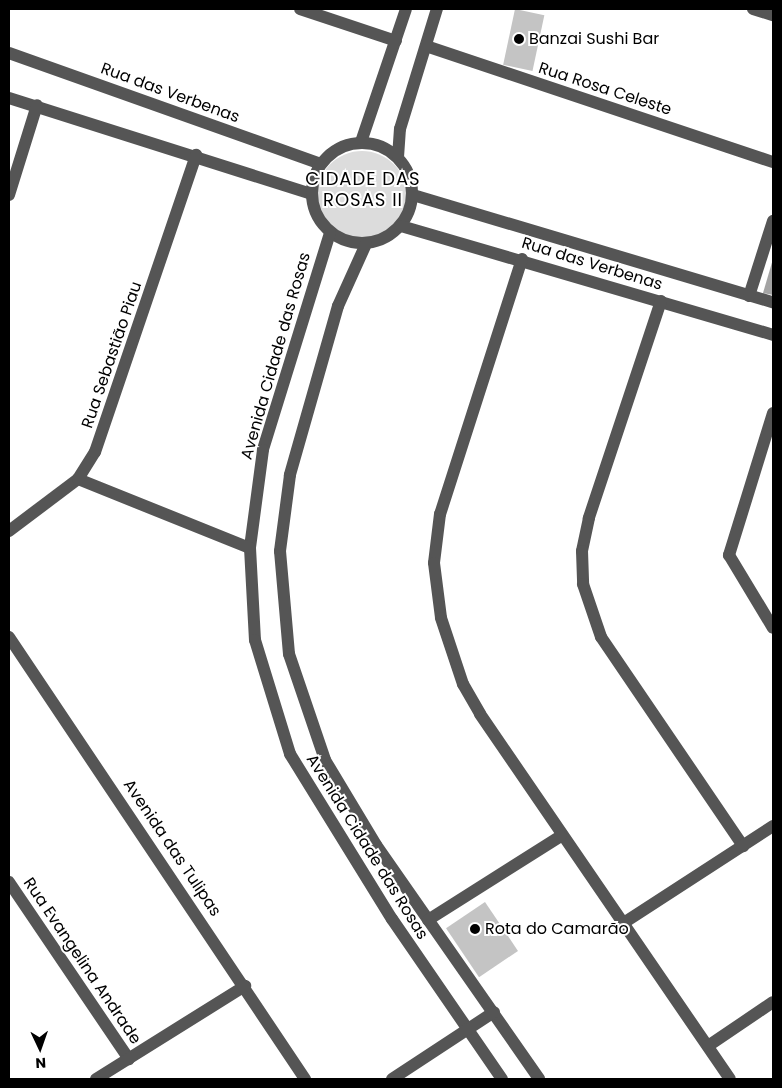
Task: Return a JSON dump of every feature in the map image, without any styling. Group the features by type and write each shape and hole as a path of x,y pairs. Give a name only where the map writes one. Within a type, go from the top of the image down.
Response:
{"street":[{"path":"300,9 396,41"},
{"path":"361,142 406,9"},
{"path":"398,157 400,129 437,9"},
{"path":"753,9 773,15"},
{"name":"Rua Rosa Celeste","path":"426,46 773,162"},
{"name":"Rua das Verbenas","path":"9,53 320,164"},
{"path":"9,98 196,155 311,194"},
{"path":"9,195 37,105"},
{"path":"361,142 387,149 398,157 412,181 413,195 401,226 366,244 347,242 330,232 320,222 311,194 320,164 345,145 361,142"},
{"name":"Rua Sebastião Piau","path":"9,532 78,479 109,417 196,155"},
{"name":"Rua das Verbenas","path":"413,195 773,302"},
{"path":"750,296 773,221"},
{"name":"Rua das Verbenas","path":"401,226 522,259 773,335"},
{"name":"Avenida Cidade das Rosas","path":"330,232 263,450 250,548 255,640 290,754 345,848 467,1031 502,1079"},
{"name":"Avenida Cidade das Rosas","path":"366,244 338,306 290,475 280,551 284,618 299,691 325,760 428,920 539,1079"},
{"path":"522,259 440,514 436,591 463,684 561,836 730,1079"},
{"path":"661,302 589,518 582,551 584,584 602,637 744,846"},
{"path":"773,413 729,555 773,628"},
{"path":"78,479 250,548"},
{"name":"Avenida das Tulipas","path":"9,637 245,986 305,1079"},
{"path":"622,924 773,826"},
{"path":"428,920 561,836"},
{"name":"Rua Evangelina Andrade","path":"9,882 129,1059"},
{"path":"96,1079 245,986"},
{"path":"708,1046 773,1002"},
{"path":"392,1079 494,1012"}],"shaded area":[{"path":"362,151 379,155 394,164 403,179 407,196 403,213 394,228 379,237 362,241 345,237 330,228 321,213 317,196 321,179 330,164 345,155"},
{"path":"773,259 773,295 763,293"}],"building":[{"name":"Banzai Sushi Bar","path":"515,9 544,15 532,71 503,65"},
{"path":"485,902 518,951 479,977 446,928"}],"place":[{"name":"Banzai Sushi Bar","path":"519,39"},
{"name":"Rota do Camarão","path":"475,929"}],"district":[{"name":"CIDADE DAS ROSAS II","path":"363,190"}]}
